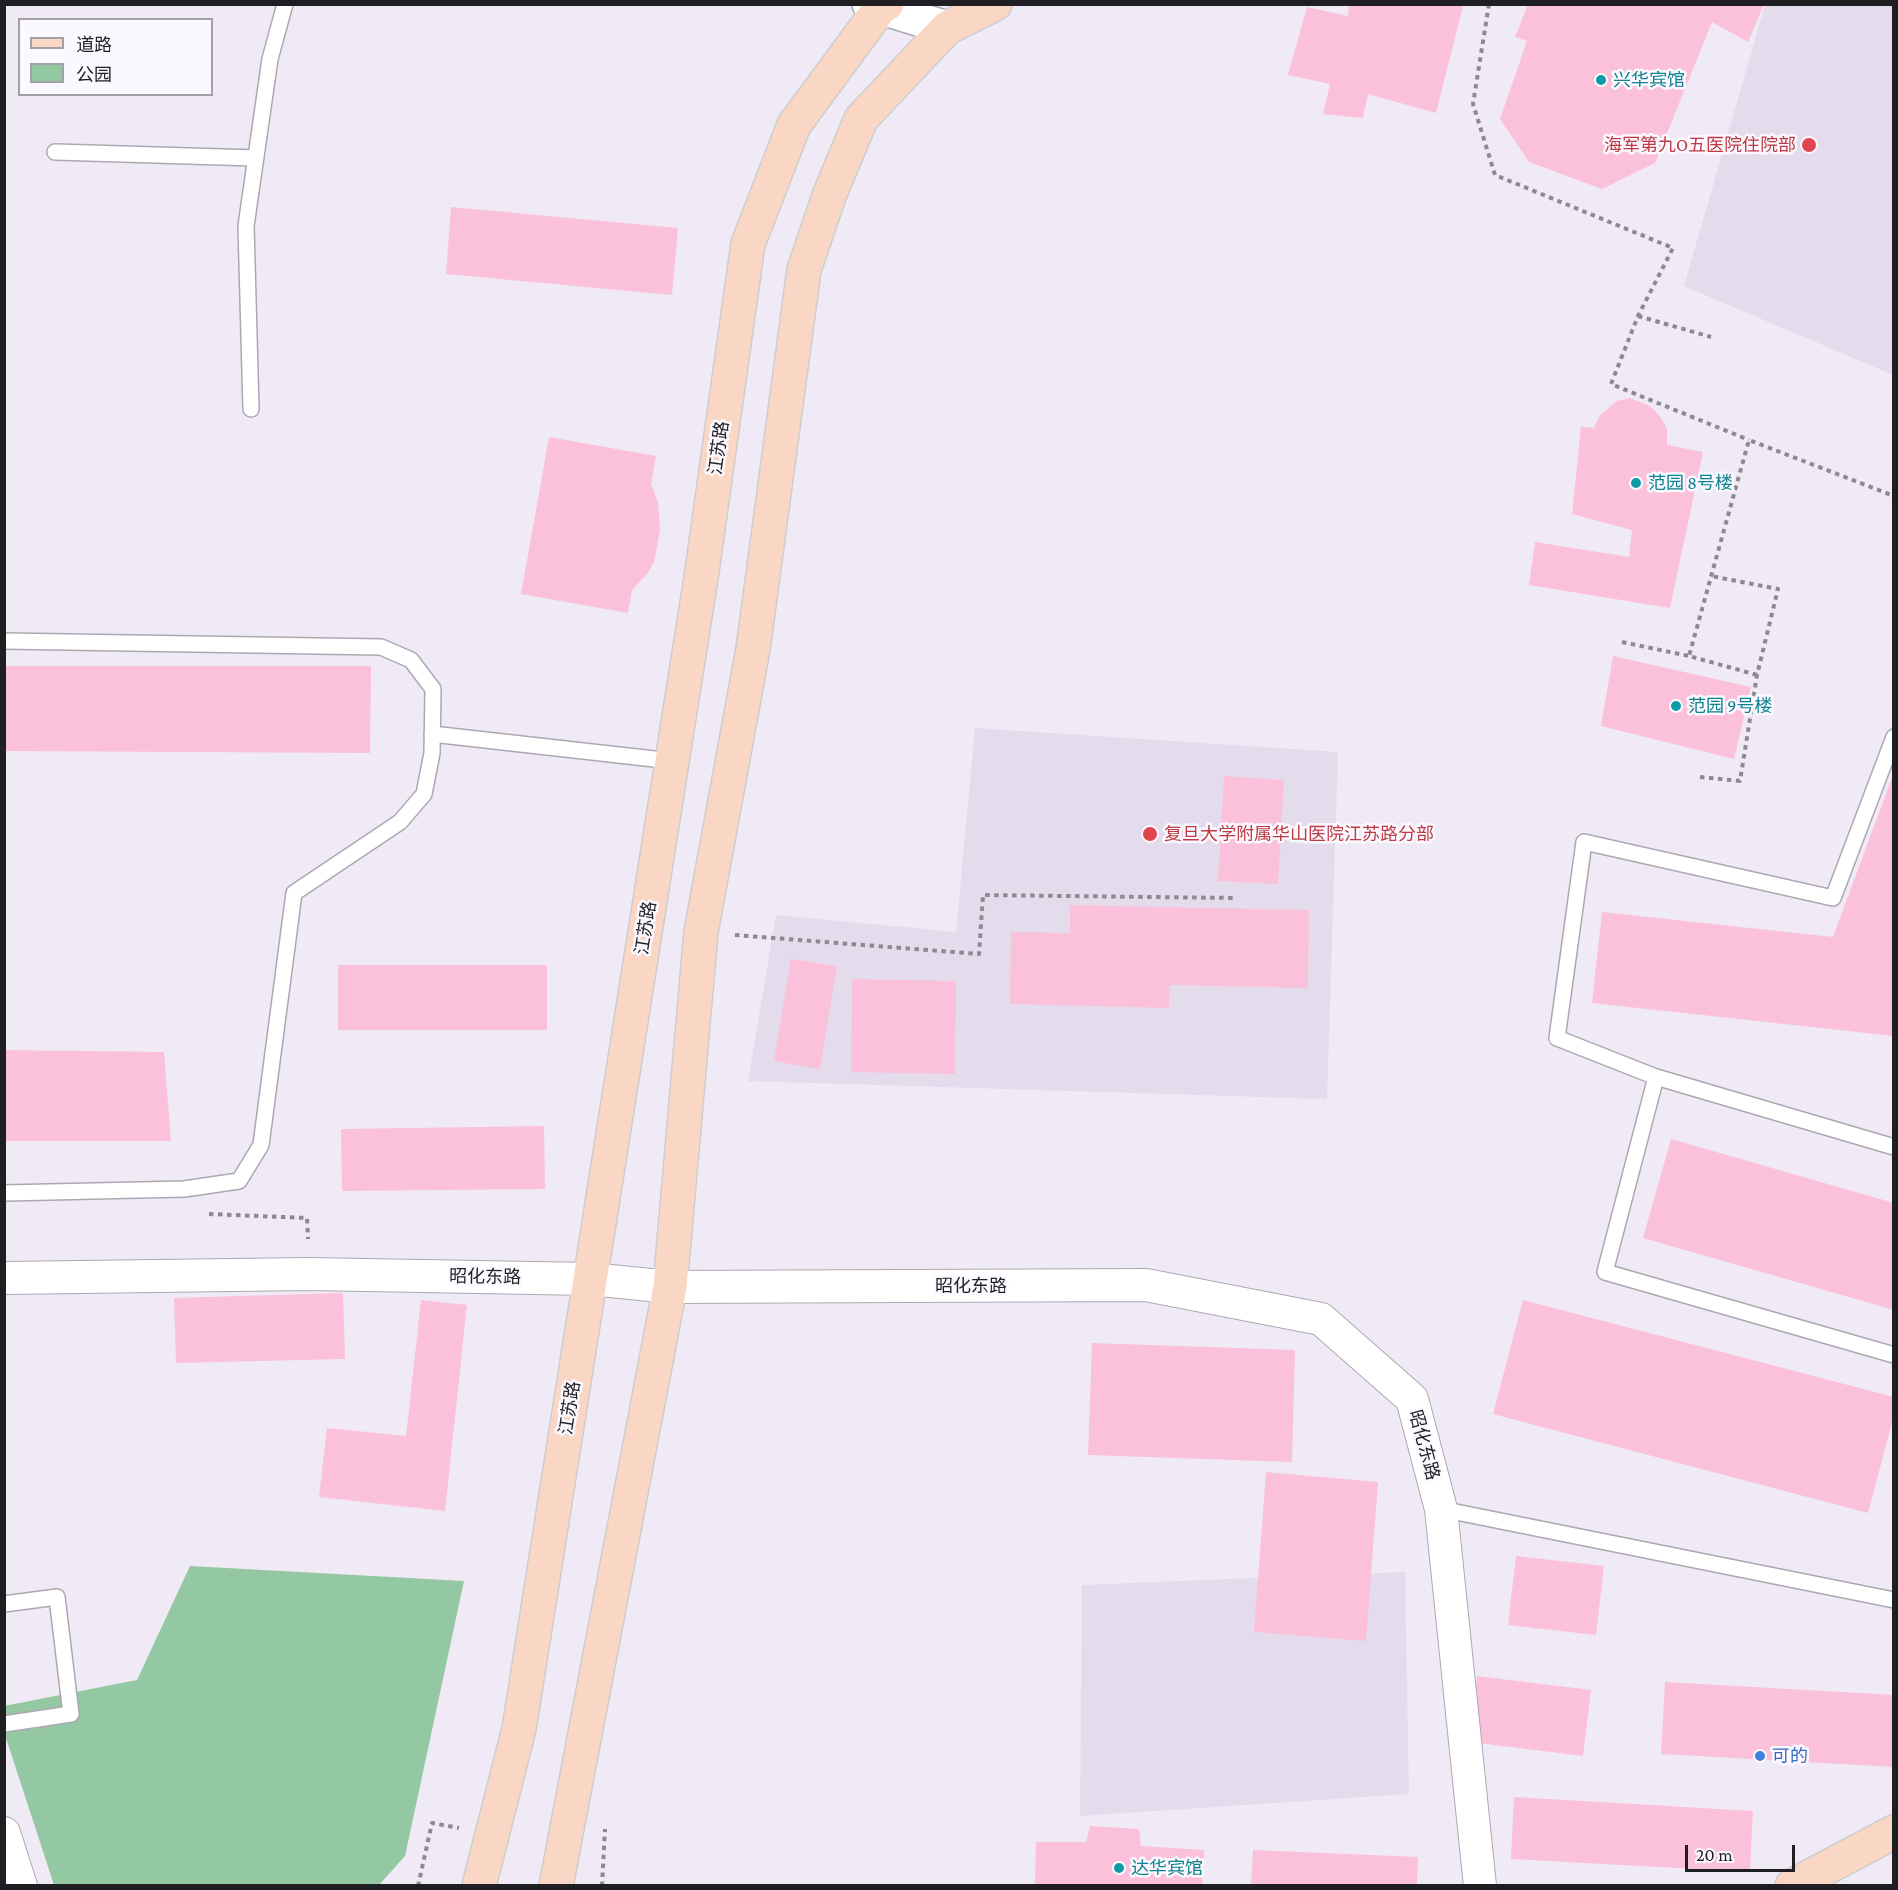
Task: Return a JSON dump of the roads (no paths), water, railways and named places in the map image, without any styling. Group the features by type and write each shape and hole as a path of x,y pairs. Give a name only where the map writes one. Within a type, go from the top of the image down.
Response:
{"main road":[{"path":"556,1886 670,1287 701,932 753,649 804,270 829,196 861,119 947,28 995,4"},
{"path":"879,5 947,28"},
{"name":"江苏路","path":"479,1886 519,1729 701,578 748,244 794,125 879,5"},
{"path":"1792,1886 1893,1832"}],"street":[{"name":"昭化东路","path":"4,1278 309,1274 591,1279 670,1287 1146,1285 1321,1319 1412,1399 1442,1509 1480,1886"},
{"path":"4,1833 21,1886"}],"lane":[{"path":"250,409 246,226 270,59 285,4"},
{"path":"55,152 256,158"},
{"path":"4,641 381,647 411,660 433,690 432,753 424,794 400,822 294,893 261,1145 240,1181 184,1189 4,1193"},
{"path":"432,734 672,761"},
{"path":"1893,736 1833,898 1584,842 1557,1038 1656,1077 1893,1147"},
{"path":"1656,1077 1605,1272 1893,1355"},
{"path":"1442,1509 1893,1598"},
{"path":"4,1604 57,1597 71,1714 4,1724"}],"place":[{"name":"兴华宾馆","path":"1601,80"},
{"name":"海军第九O五医院住院部","path":"1809,145"},
{"name":"范园 8号楼","path":"1636,483"},
{"name":"范园 9号楼","path":"1676,706"},
{"name":"复旦大学附属华山医院江苏路分部","path":"1150,834"},
{"name":"可的","path":"1760,1756"},
{"name":"达华宾馆","path":"1119,1868"}]}
